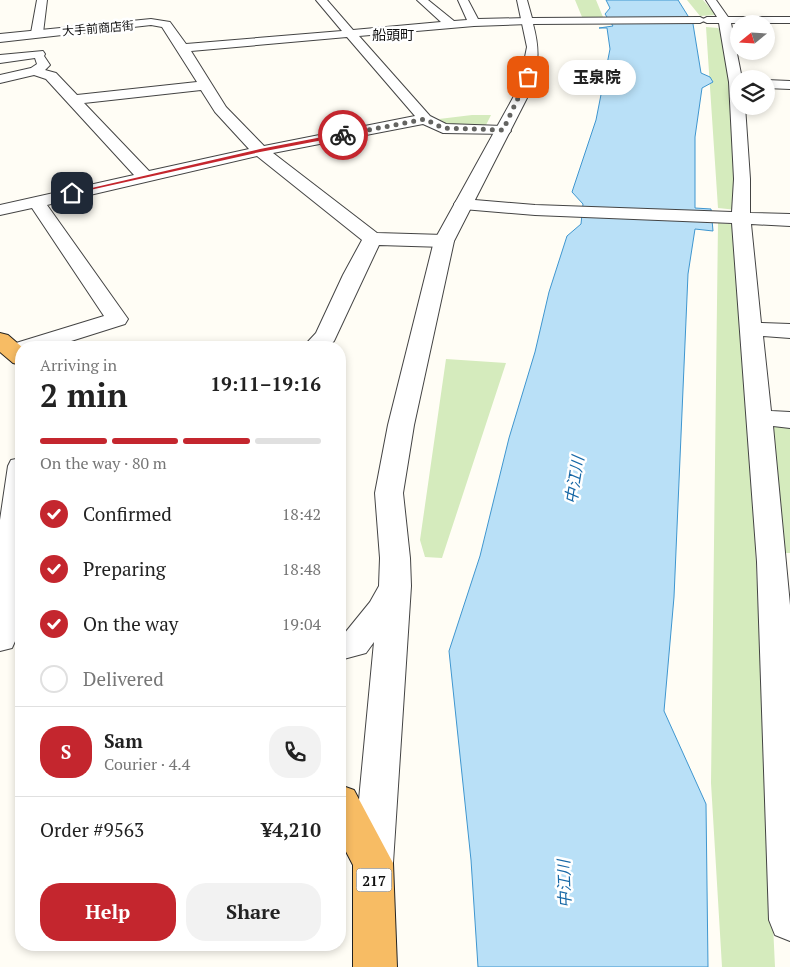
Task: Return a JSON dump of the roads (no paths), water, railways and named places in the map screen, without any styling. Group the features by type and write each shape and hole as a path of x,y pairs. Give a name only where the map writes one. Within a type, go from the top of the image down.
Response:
{"highway":[{"name":"217","path":"346,813 373,863 375,967"}],"street":[{"path":"0,79 35,71 44,65 39,54 37,33 42,0"},
{"path":"321,0 425,119 443,128 503,130"},
{"path":"422,0 451,25"},
{"path":"463,0 474,23"},
{"path":"183,48 474,23 525,11 587,20 712,13 790,20"},
{"path":"373,863 395,586 395,558 389,493 406,406 444,241 503,130 528,77 533,47 525,11"},
{"path":"712,13 733,70"},
{"name":"大手前商店街","path":"0,38 151,22 166,24 220,109 260,150 372,239"},
{"path":"0,59 39,54"},
{"path":"35,71 51,76 144,176"},
{"path":"74,100 205,84"},
{"path":"775,84 790,85"},
{"path":"739,115 742,179 732,218 751,329 759,418 781,561 790,920"},
{"path":"0,210 260,150 425,119"},
{"path":"36,201 117,319 43,341"},
{"path":"463,204 535,210 790,220"},
{"path":"321,341 326,336 353,275 372,239 444,241"},
{"path":"751,329 790,331"},
{"path":"759,418 790,420"},
{"path":"0,639 15,533"},
{"path":"346,646 354,644 381,610 395,586"}],"water":[{"name":"中江川","path":"606,0 678,0 693,24 701,73 710,77 713,82 702,88 695,137 695,208 711,209 713,231 695,229 688,274 674,597 664,711 706,804 708,967 478,967 471,860 449,651 480,556 509,438 535,352 549,292 567,236 581,224 583,204 572,192 596,120 610,49 607,28 599,28 613,26 605,14 610,8"}],"place":[{"name":"玉泉院","path":"528,77"}],"district":[{"name":"船頭町","path":"393,34"}]}
